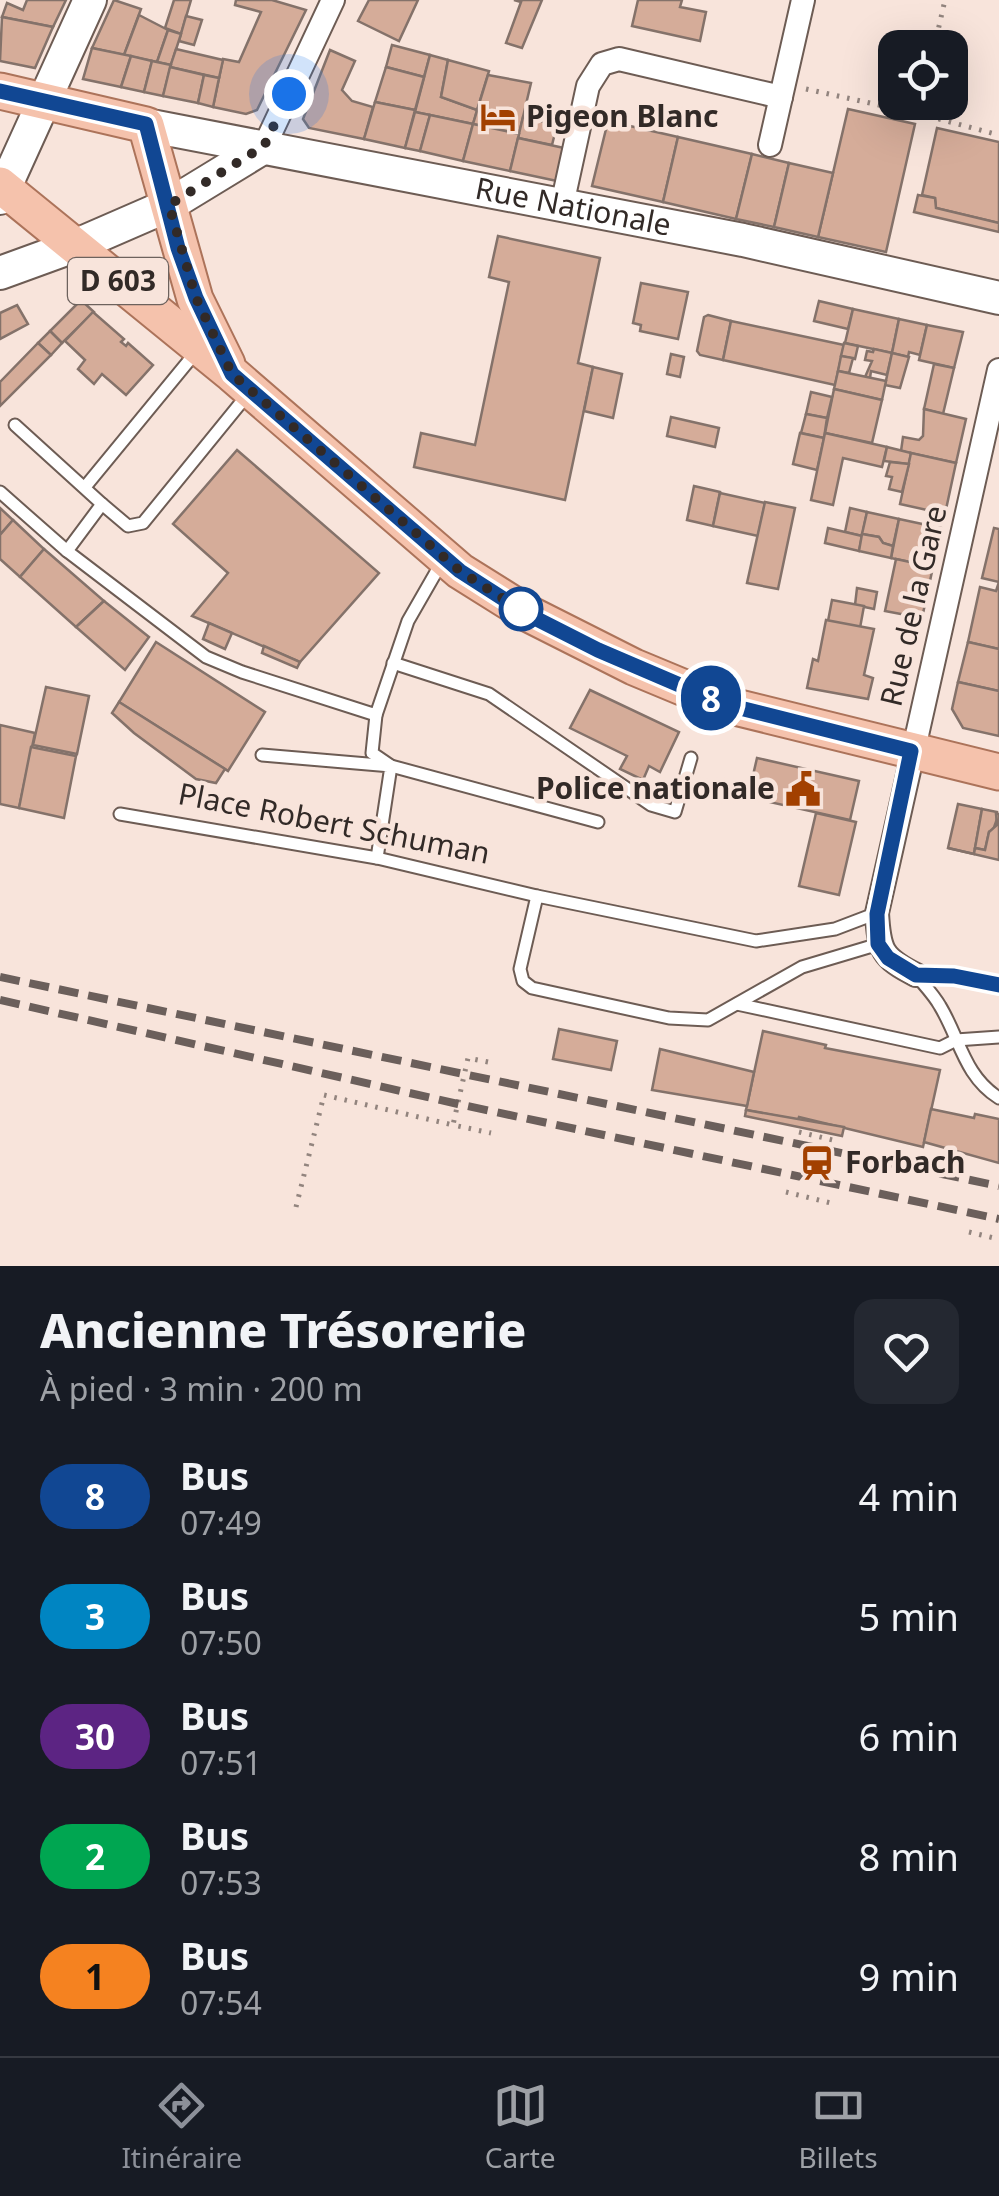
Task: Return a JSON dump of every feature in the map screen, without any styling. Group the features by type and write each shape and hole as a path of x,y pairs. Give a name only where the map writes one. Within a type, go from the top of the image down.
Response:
{"main road":[{"path":"2,190 90,0"},
{"name":"Rue Nationale","path":"0,90 146,124 743,240 999,298"},
{"name":"D 603","path":"146,124 196,298 242,382"},
{"path":"0,274 77,246 169,205 264,146"},
{"name":"D 603","path":"2,190 200,347 444,558 527,614 634,667 724,704 999,772"}],"street":[{"path":"264,146 333,0"},
{"path":"770,146 804,0"},
{"path":"562,205 588,86 602,64 619,59 782,90"},
{"name":"Rue de la Gare","path":"877,914 999,370"},
{"path":"877,914 878,944 888,958 916,975"}],"lane":[{"path":"84,488 200,347"},
{"path":"15,424 128,526 142,523 242,382"},
{"path":"0,492 66,552 206,658 376,715"},
{"path":"66,552 102,504"},
{"path":"391,766 372,753 376,715 408,621 444,558"},
{"path":"393,664 489,694 651,805 675,812 691,758"},
{"path":"262,755 391,766 598,822"},
{"path":"378,858 391,766"},
{"name":"Place Robert Schuman","path":"120,814 378,858 537,896 756,940 836,929 877,914"},
{"path":"537,896 520,969 523,981 532,988 584,1001 688,1019 708,1020 816,960 878,944"},
{"path":"916,975 954,976 999,985"},
{"path":"916,975 941,1006 978,1081 999,1098"},
{"path":"737,1004 940,1048 956,1040 999,1037"}],"path":[{"path":"938,30 945,0"},
{"path":"782,90 878,107"},
{"path":"943,120 999,135"},
{"path":"454,1125 468,1058 488,1062"},
{"path":"296,1206 324,1094 491,1134"},
{"path":"800,1132 837,1140"},
{"path":"786,1192 831,1202"},
{"path":"969,1232 998,1239"}],"building":[{"path":"27,0 66,0 53,27 2,17 7,3 23,10"},
{"path":"114,0 141,9 124,55 92,48"},
{"path":"174,0 191,0 181,34 165,28"},
{"path":"236,0 272,0 306,10 257,110 246,114 213,107 223,59 239,62 261,12 235,5"},
{"path":"369,0 418,0 399,41 358,21"},
{"path":"514,0 542,0 522,48 506,43 521,2"},
{"path":"638,0 682,0 680,7 706,12 700,41 632,26"},
{"path":"139,15 168,30 157,62 124,55"},
{"path":"186,16 202,20 194,45 179,41"},
{"path":"2,17 53,27 35,68 0,61"},
{"path":"168,30 181,34 171,65 157,62"},
{"path":"392,45 430,55 424,77 386,67"},
{"path":"92,48 131,56 121,87 83,79"},
{"path":"176,49 223,60 219,78 170,67"},
{"path":"330,50 355,61 342,90 352,101 373,107 364,139 309,128 303,119"},
{"path":"430,55 448,60 441,97 477,110 473,124 415,112"},
{"path":"131,56 152,61 144,92 121,87"},
{"path":"448,60 489,71 477,110 441,97"},
{"path":"152,61 171,65 163,96 144,92"},
{"path":"170,67 204,75 198,103 163,96"},
{"path":"386,67 424,77 415,110 375,102"},
{"path":"204,75 219,78 213,107 198,103"},
{"path":"488,75 531,83 519,134 473,124"},
{"path":"375,102 415,110 405,148 364,139"},
{"path":"848,109 878,116 878,120 915,124 886,252 818,237"},
{"path":"415,112 430,115 420,151 405,148"},
{"path":"430,115 473,124 463,161 420,151"},
{"path":"523,117 557,125 552,145 518,138"},
{"path":"608,121 678,137 663,202 592,186"},
{"path":"473,124 519,134 510,171 463,161"},
{"path":"937,128 999,142 999,223 936,208 935,198 922,195"},
{"path":"678,137 752,154 736,219 663,202"},
{"path":"518,138 564,148 557,181 510,171"},
{"path":"752,154 789,163 774,227 736,219"},
{"path":"789,163 833,173 818,237 774,227"},
{"path":"918,195 935,198 936,208 999,223 999,232 914,212"},
{"path":"498,236 600,258 578,363 593,367 565,500 414,467 421,433 475,445 509,282 489,277"},
{"path":"641,283 688,292 678,339 640,331 641,325 633,323"},
{"path":"81,300 94,312 62,343 50,331"},
{"path":"819,301 853,309 848,329 814,321"},
{"path":"17,305 28,324 0,339 0,313"},
{"path":"853,309 899,319 892,353 845,343"},
{"path":"93,312 124,339 121,342 126,346 128,343 153,365 126,395 102,374 94,384 78,369 85,360 65,341"},
{"path":"704,317 731,321 723,360 697,351"},
{"path":"899,319 927,325 920,355 892,353"},
{"path":"731,321 844,345 835,385 723,360"},
{"path":"927,325 963,332 954,368 919,360"},
{"path":"50,331 62,343 51,355 38,343"},
{"path":"38,343 51,355 0,406 0,382"},
{"path":"844,343 858,346 855,359 841,356"},
{"path":"867,351 892,353 887,375 871,371 870,378 865,377 872,361 865,360"},
{"path":"892,353 909,357 900,388 885,385"},
{"path":"671,354 684,357 680,377 667,374"},
{"path":"841,356 853,358 849,373 838,371"},
{"path":"934,364 954,368 943,414 924,409"},
{"path":"593,367 622,374 613,418 584,411"},
{"path":"838,371 886,381 882,400 834,389"},
{"path":"834,389 882,400 872,443 825,433"},
{"path":"811,392 832,397 827,418 806,414"},
{"path":"924,409 966,419 956,463 901,451 903,437 919,440 923,436"},
{"path":"806,414 827,418 824,438 801,433"},
{"path":"671,417 719,428 715,447 667,436"},
{"path":"800,433 824,438 817,470 793,464"},
{"path":"825,433 887,447 882,467 843,458 833,505 811,500"},
{"path":"887,447 911,453 909,464 884,461"},
{"path":"237,450 379,573 300,662 192,616 228,573 173,524"},
{"path":"911,453 956,463 945,514 900,504"},
{"path":"890,462 909,464 902,492 889,489 892,477 886,476"},
{"path":"694,486 720,492 713,526 687,520"},
{"path":"720,493 765,503 758,536 713,526"},
{"path":"765,502 795,508 778,589 747,583"},
{"path":"0,508 13,520 0,535"},
{"path":"850,508 867,512 862,536 845,532"},
{"path":"867,512 899,519 893,546 879,537 862,534"},
{"path":"899,519 941,528 933,567 891,558"},
{"path":"13,520 44,549 20,577 0,559 0,535"},
{"path":"828,528 862,536 859,551 825,543"},
{"path":"994,528 999,529 999,582 982,578"},
{"path":"862,534 879,537 893,546 891,558 859,551"},
{"path":"44,549 104,601 76,627 20,577"},
{"path":"896,559 933,567 922,618 885,611"},
{"path":"999,582 999,649 968,642 980,587 996,591"},
{"path":"857,588 877,592 874,609 855,605"},
{"path":"832,600 864,606 860,628 828,621"},
{"path":"104,601 149,637 125,670 76,627"},
{"path":"826,620 874,629 864,675 873,678 868,699 807,688 813,659 818,661"},
{"path":"209,623 232,633 225,649 203,639"},
{"path":"156,642 265,712 228,771 119,702"},
{"path":"968,642 999,649 999,691 958,682"},
{"path":"264,646 300,662 297,668 262,653"},
{"path":"958,682 999,691 999,736 963,728 952,709"},
{"path":"46,687 89,696 77,754 33,745"},
{"path":"590,690 679,732 660,772 649,766 643,780 620,769 627,756 570,728"},
{"path":"119,702 225,769 216,783 196,779 134,733 112,713"},
{"path":"0,725 35,733 19,808 0,804"},
{"path":"31,747 76,756 64,818 19,808"},
{"name":"Police nationale","path":"757,758 859,781 850,820 748,797"},
{"path":"958,804 982,809 974,854 948,848"},
{"path":"982,809 997,812 985,850 975,848"},
{"path":"816,813 856,822 839,895 799,886"},
{"path":"999,814 999,860 948,848 974,854 975,848 985,850 989,832 997,825"},
{"path":"559,1029 617,1041 611,1070 553,1059"},
{"path":"763,1031 826,1045 825,1048 940,1070 923,1147 799,1117 798,1120 746,1110"},
{"path":"660,1049 754,1072 747,1106 652,1090"},
{"path":"931,1109 999,1119 999,1163 924,1142"},
{"path":"746,1110 844,1127 842,1136 745,1116"}],"railway":[{"path":"0,977 999,1186"},
{"path":"0,1000 458,1104 999,1219"}],"bus line":[{"name":"8","path":"0,91 146,124 178,248 196,298 232,374 460,571 527,614 598,650 724,704 911,751 877,914 878,944 897,966 916,975 954,976 999,985"}],"place":[{"name":"Pigeon Blanc","path":"498,117"},
{"name":"Police nationale","path":"803,789"},
{"name":"Forbach","path":"817,1163"}],"route":[{"path":"289,94 264,146 169,205 178,248 196,298 232,374 460,571 527,614 521,609"}]}
